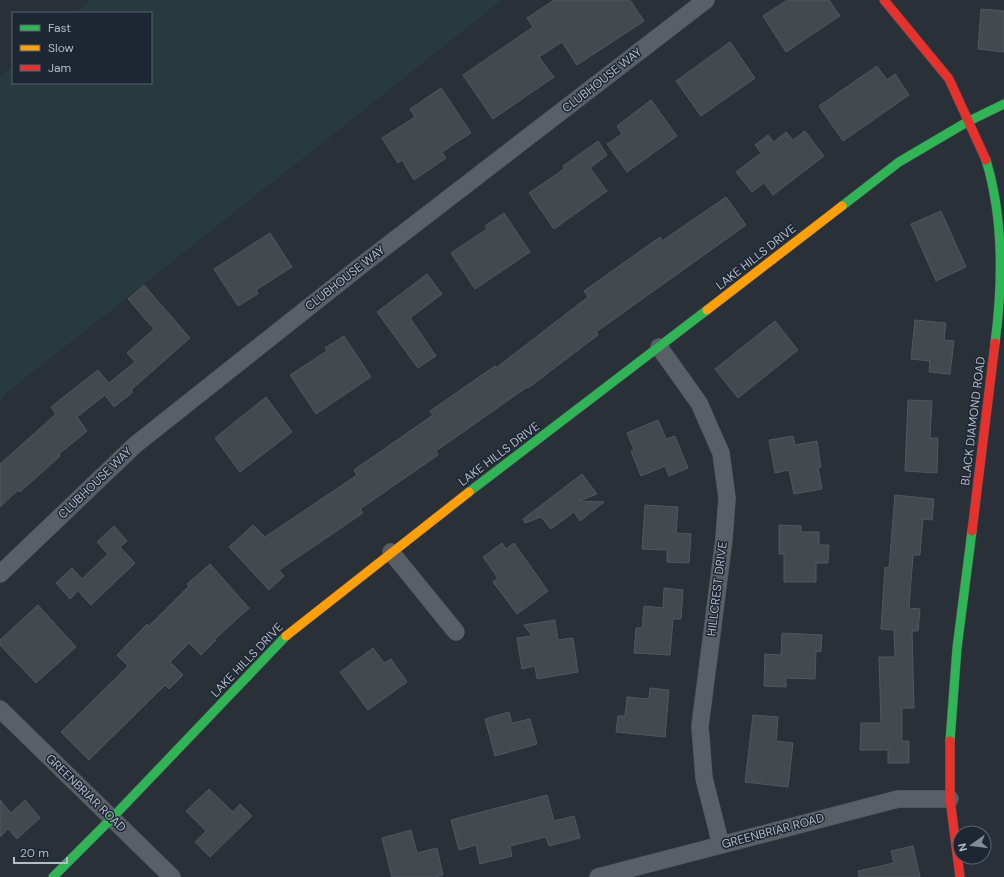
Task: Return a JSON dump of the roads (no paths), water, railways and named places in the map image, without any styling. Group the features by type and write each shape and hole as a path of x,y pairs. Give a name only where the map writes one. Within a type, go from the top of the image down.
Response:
{"street":[{"name":"CLUBHOUSE WAY","path":"0,574 135,445 358,268 706,0"},
{"name":"BLACK DIAMOND ROAD","path":"884,0 949,79 991,174 1000,201 1004,237 1002,287 957,648 950,730 950,799 960,877"},
{"name":"LAKE HILLS DRIVE","path":"53,877 112,818 286,636 391,552 898,162 967,122 1004,104"},
{"name":"HILLCREST DRIVE","path":"659,347 699,403 721,453 727,498 723,547 700,726 704,778 721,845"},
{"path":"391,552 456,632"},
{"name":"GREENBRIAR ROAD","path":"0,709 172,877"},
{"name":"GREENBRIAR ROAD","path":"598,877 898,799 950,799"}]}
